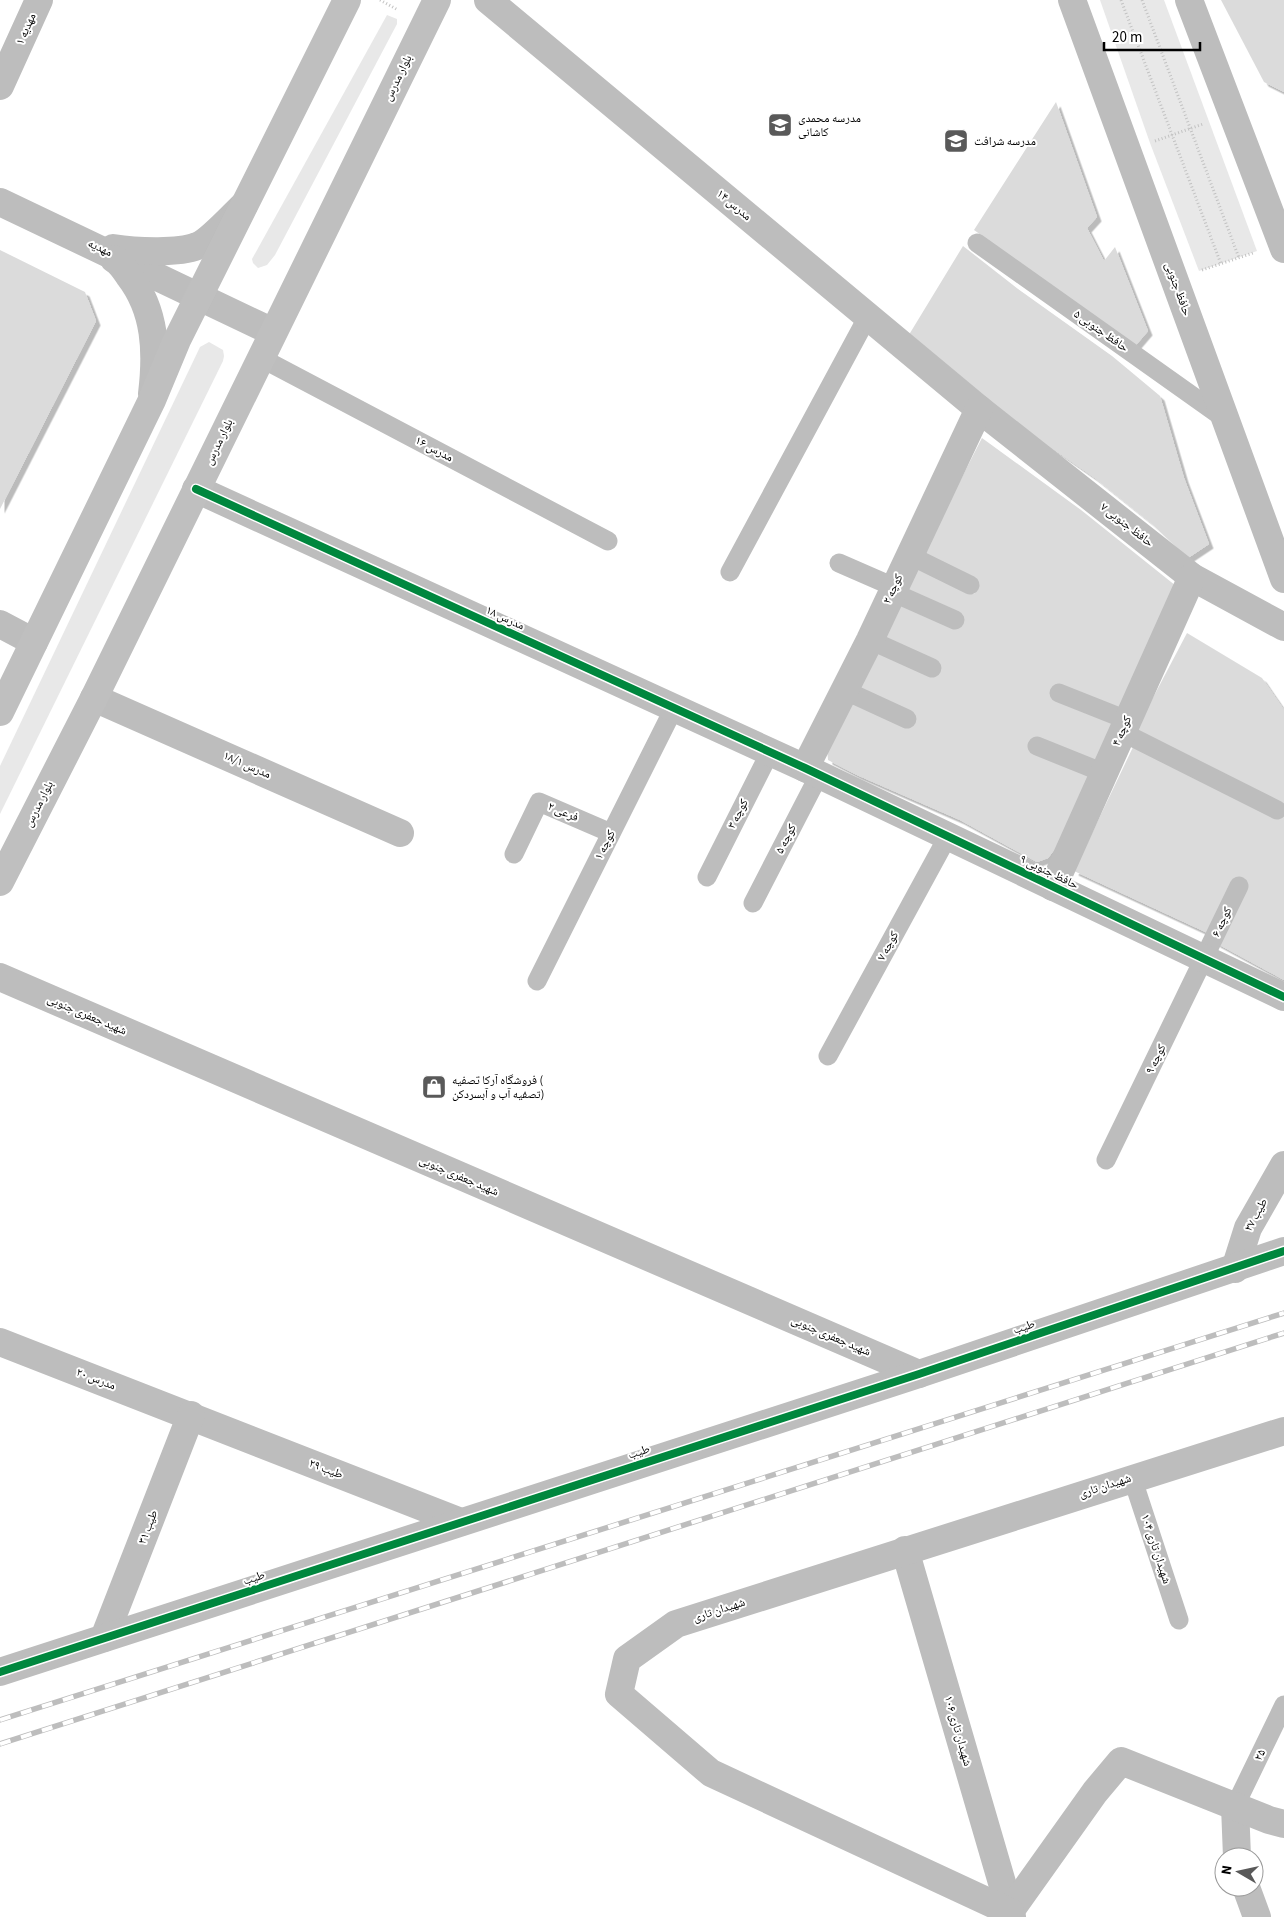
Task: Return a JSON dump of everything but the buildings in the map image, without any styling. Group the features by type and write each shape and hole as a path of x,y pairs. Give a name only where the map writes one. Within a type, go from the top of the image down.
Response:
{"main road":[{"path":"0,712 152,400 177,340 347,0"},
{"name":"بلوار مدرس","path":"0,882 94,698 436,0"}],"street":[{"name":"مهدیه ۱","path":"0,86 39,0"},
{"name":"مدرس ۱۴","path":"488,0 979,409"},
{"name":"حافظ جنوبی","path":"1072,0 1284,579"},
{"path":"1189,0 1271,250"},
{"name":"مهدیه","path":"0,202 273,332"},
{"path":"90,244 136,251 164,251 198,246 245,204"},
{"path":"90,244 117,261 140,290 152,324 156,360 152,400"},
{"name":"کوچه ۲","path":"812,771 844,690 870,640 979,409"},
{"name":"حافظ جنوبی ۷","path":"979,409 1192,577 1284,627"},
{"name":"مدرس ۱۸","path":"196,489 812,771"},
{"name":"کوچه ۴","path":"1053,887 1192,577"},
{"path":"0,624 34,642"},
{"name":"مدرس ۱۸/۱","path":"94,698 400,833"},
{"name":"حافظ جنوبی ۹","path":"812,771 1284,997"},
{"name":"شهید جعفری جنوبی","path":"0,978 919,1374"},
{"name":"طیب ۲۷","path":"1235,1268 1248,1228 1284,1165"},
{"name":"طیب","path":"0,1672 919,1374 1284,1251"},
{"name":"مدرس ۲۰","path":"0,1342 191,1415"},
{"name":"طیب ۲۹","path":"191,1415 461,1522"},
{"name":"طیب ۳۱","path":"104,1638 191,1415"},
{"name":"شهیدان تاری","path":"1009,1915 711,1773 619,1694 627,1659 676,1624 1132,1477 1284,1431"},
{"name":"شهیدان تاری ۱۰۶","path":"905,1550 1009,1915"},
{"path":"1009,1915 1074,1822 1120,1761 1284,1824"},
{"path":"1235,1806 1237,1847"},
{"path":"1250,1897 1257,1917"}],"lane":[{"name":"حافظ جنوبی ۵","path":"977,243 1225,419"},
{"path":"730,572 868,316"},
{"name":"مدرس ۱۶","path":"261,358 608,541"},
{"path":"909,555 970,585"},
{"path":"839,563 955,620"},
{"path":"870,640 932,668"},
{"path":"844,690 907,719"},
{"path":"1059,693 1125,726 1277,810"},
{"name":"کوچه ۱","path":"537,981 674,708"},
{"path":"1037,746 1104,773"},
{"name":"کوچه ۳","path":"707,877 770,752"},
{"name":"کوچه ۵","path":"753,903 812,771"},
{"name":"فرعی ۲","path":"514,854 539,802 611,833"},
{"name":"کوچه ۷","path":"828,1056 948,836"},
{"name":"کوچه ۶","path":"1205,959 1239,886"},
{"name":"کوچه ۹","path":"1106,1160 1205,959"},
{"name":"شهیدان تاری ۱۰۴","path":"1132,1477 1179,1620"},
{"name":"۲۵","path":"1235,1806 1284,1705"}],"path":[{"path":"1121,0 1221,264"},
{"path":"1142,0 1239,258"},
{"path":"1150,143 1210,122"},
{"path":"1199,271 1271,250"}],"shaded area":[{"path":"1100,0 1164,0 1257,251 1199,271 1150,143"},
{"path":"387,15 397,19 397,24 275,255 267,265 258,268 252,259"},
{"path":"209,342 223,350 223,361 0,814 0,766 200,347"}],"railway":[{"path":"0,1720 1284,1313"},
{"path":"0,1744 1284,1333"}],"cycle path":[{"path":"196,489 805,768 1284,997"},
{"path":"0,1672 919,1374 1284,1251"}],"place":[{"name":"مدرسه محمدی کاشانی","path":"780,125"},
{"name":"مدرسه شرافت","path":"956,141"},
{"name":"فروشگاه آرکا تصفیه ( تصفیه آب و آبسردکن)","path":"434,1087"}]}
